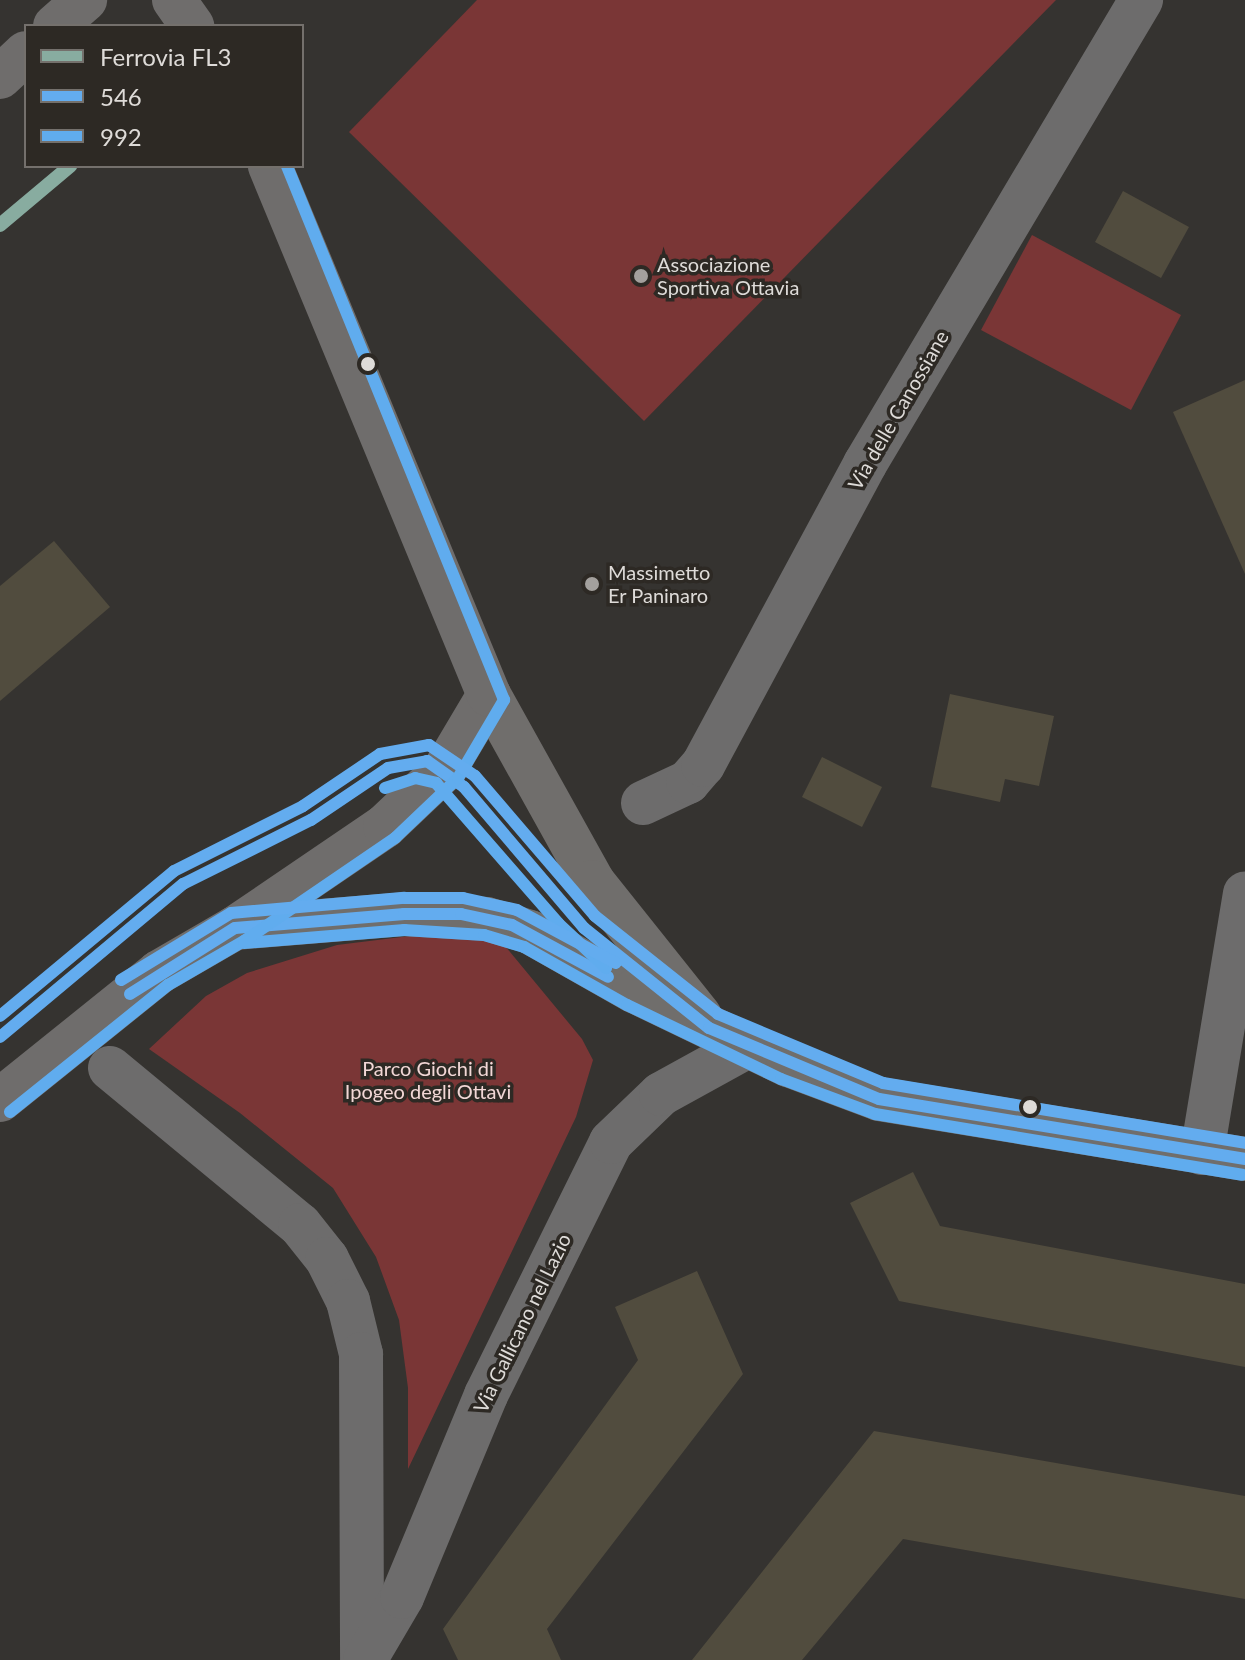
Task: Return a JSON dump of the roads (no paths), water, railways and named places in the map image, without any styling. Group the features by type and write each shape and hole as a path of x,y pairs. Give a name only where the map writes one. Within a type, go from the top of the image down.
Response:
{"main road":[{"path":"57,24 85,0"},
{"path":"174,0 191,24"},
{"path":"213,0 220,24"},
{"path":"0,77 24,55"},
{"path":"0,1100 159,972 235,928 385,826 445,769 489,695 271,168"}],"street":[{"name":"Via delle Canossiane","path":"643,803 688,782 710,753 865,464 1141,0"},
{"path":"489,695 593,882 709,1028"},
{"path":"1202,1153 1245,894"},
{"path":"235,928 404,914 487,919 540,936 709,1028 879,1099 1245,1159"},
{"name":"Via Gallicano nel Lazio","path":"364,1660 402,1597 486,1395 611,1142 661,1094 748,1046"},
{"path":"110,1068 300,1225 344,1290 361,1354 364,1660"}],"rail line":[{"name":"FL3","path":"0,225 68,168"}],"place":[{"name":"Associazione Sportiva Ottavia","path":"641,276"},
{"name":"Massimetto Er Paninaro","path":"592,584"}],"park label":[{"name":"Parco Giochi di Ipogeo degli Ottavi","path":"428,1080"}]}
